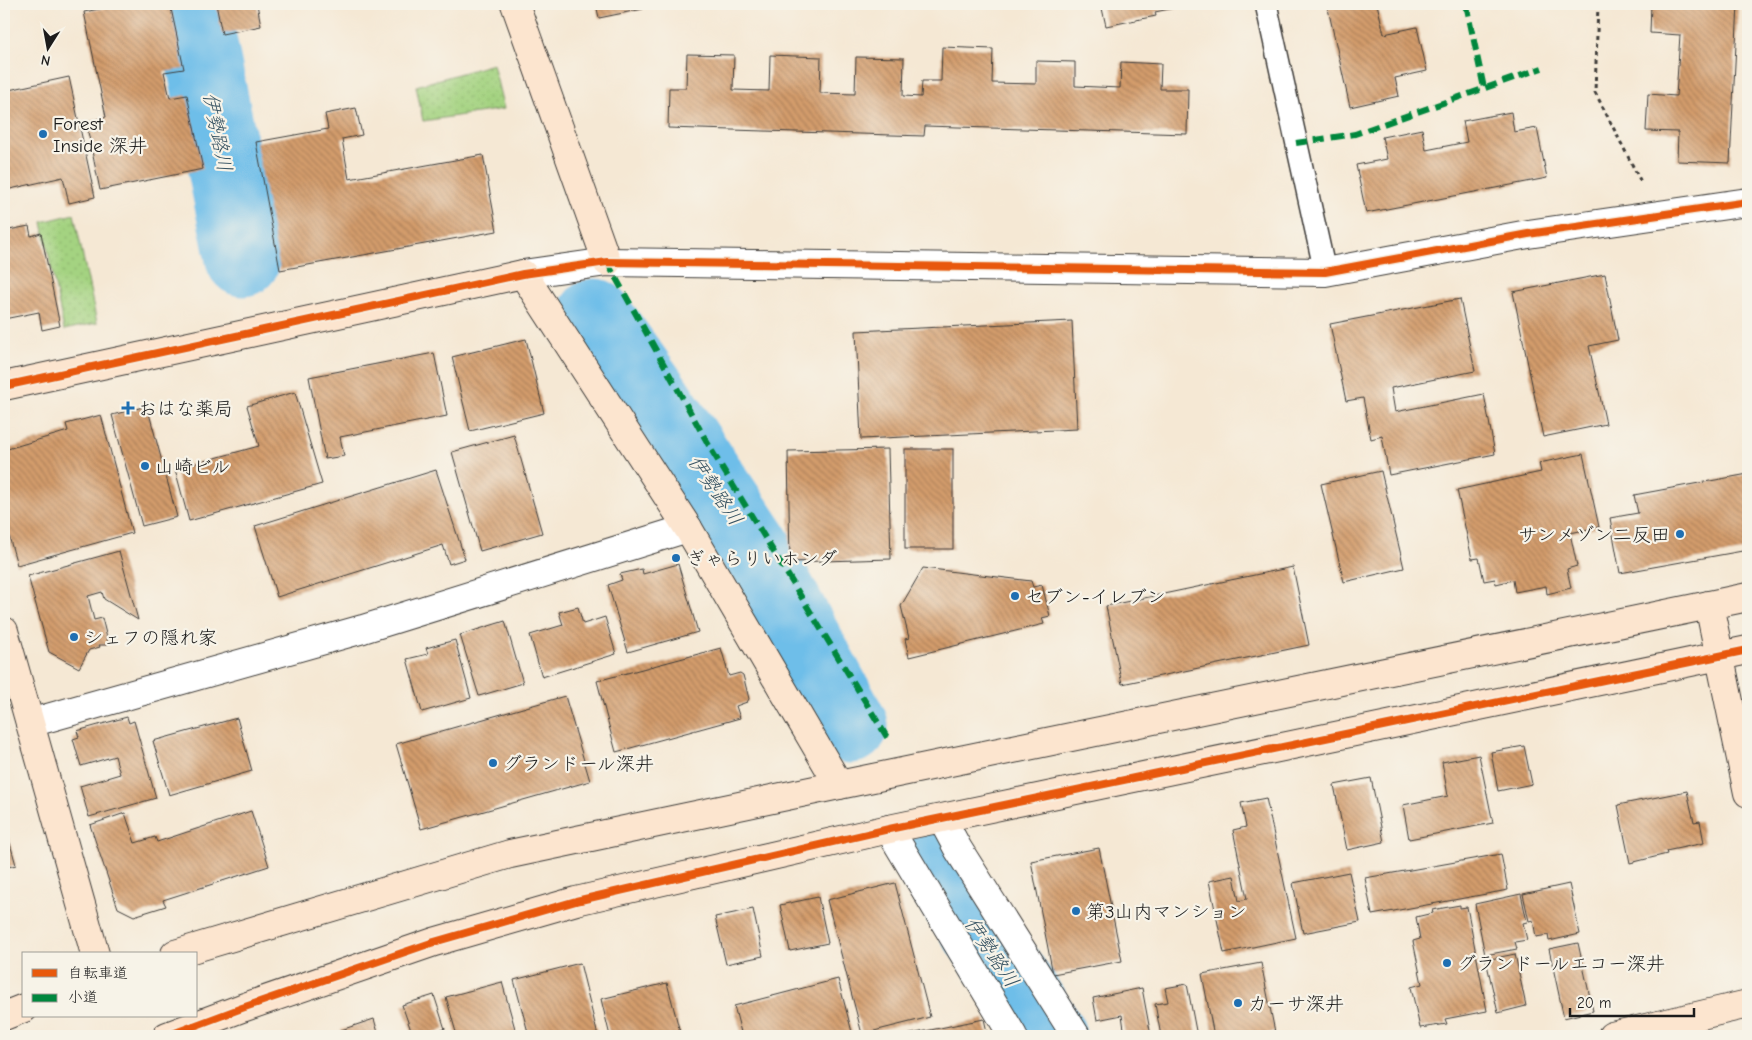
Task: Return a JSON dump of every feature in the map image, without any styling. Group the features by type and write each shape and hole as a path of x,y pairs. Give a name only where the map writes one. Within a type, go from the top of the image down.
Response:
{"street":[{"path":"515,4 607,262"},
{"path":"4,386 524,274 607,262 1325,272 1528,234 1748,202"},
{"path":"524,274 688,528 839,785"},
{"path":"30,723 363,629 688,528"},
{"path":"182,952 510,854 1748,597"},
{"path":"1710,605 1748,793"},
{"path":"4,631 95,952"},
{"path":"167,1036 242,1008 434,942 576,901 889,829 1748,650"},
{"path":"942,819 958,849 1076,1036"},
{"path":"889,829 1013,1036"},
{"path":"1612,1036 1748,1004"},
{"path":"4,1016 22,1009"}],"lane":[{"path":"1266,4 1325,272"}],"path":[{"path":"1598,4 1595,92 1657,215"}],"green space":[{"path":"493,64 504,109 423,121 416,86"},
{"path":"74,214 97,323 64,330 42,222"}],"building":[{"path":"124,4 170,4 184,69 164,72 170,98 187,95 203,169 100,190 86,122 106,117 84,12"},
{"path":"216,4 257,4 261,26 222,34"},
{"path":"596,4 642,4 643,9 599,18"},
{"path":"1101,4 1178,4 1179,7 1155,12 1156,16 1106,26"},
{"path":"1327,4 1377,4 1384,34 1417,27 1427,71 1395,78 1399,96 1350,107"},
{"path":"1651,4 1738,4 1730,163 1677,161 1678,132 1646,131 1648,94 1676,96 1680,35 1650,33"},
{"path":"942,47 993,49 992,83 1036,84 1036,61 1075,62 1075,86 1120,88 1121,62 1161,64 1160,89 1188,89 1187,134 925,126 924,136 668,128 669,88 686,88 687,54 734,55 733,90 769,91 770,55 821,57 820,93 855,94 856,57 904,58 903,96 921,97 922,81 941,81"},
{"name":"Forest Inside 深井","path":"69,77 95,197 69,203 63,177 6,190 4,179 4,91"},
{"path":"356,108 362,135 342,139 349,179 483,155 497,231 280,270 256,142 328,129 325,114"},
{"path":"1511,112 1514,132 1537,128 1547,178 1366,213 1356,165 1387,159 1382,137 1422,129 1426,150 1467,142 1463,121"},
{"path":"29,226 31,236 41,233 60,326 42,330 39,312 4,319 4,231"},
{"path":"1605,274 1618,340 1589,346 1606,424 1543,437 1513,292"},
{"path":"1460,299 1475,371 1391,388 1395,412 1484,394 1495,454 1389,475 1382,436 1371,439 1363,398 1346,401 1330,324"},
{"path":"1072,321 1077,429 861,439 856,331"},
{"path":"526,339 544,413 470,431 452,357"},
{"path":"434,353 447,416 340,437 344,456 325,459 309,377"},
{"path":"295,392 322,484 189,521 175,469 259,446 247,406"},
{"name":"山崎ビル","path":"147,406 177,517 142,526 112,415"},
{"path":"101,415 132,533 17,565 4,518 4,450 68,431 66,424"},
{"path":"514,435 542,533 480,551 452,452"},
{"path":"888,449 891,559 790,562 788,451"},
{"path":"905,449 953,449 953,549 905,549"},
{"path":"1583,454 1599,527 1570,533 1577,566 1567,569 1571,588 1547,594 1546,586 1515,592 1513,580 1496,584 1495,579 1484,581 1479,558 1472,559 1457,490 1541,472 1539,463"},
{"path":"436,470 465,559 449,564 443,545 277,597 255,526"},
{"path":"1381,471 1404,568 1344,582 1321,484"},
{"name":"サンメゾン二反田","path":"1748,474 1748,550 1620,573 1610,518 1638,513 1634,495"},
{"path":"119,551 138,620 104,599 102,592 88,596 94,620 102,618 108,642 107,645 99,645 100,647 89,650 79,668 49,652 28,576"},
{"path":"678,564 698,632 628,652 608,585 622,580 620,574 642,569 643,574"},
{"path":"1293,567 1309,645 1122,684 1106,606"},
{"path":"923,568 1031,581 1033,587 1042,585 1050,616 1042,618 1044,624 909,657 905,639 909,638 901,606"},
{"path":"578,607 583,624 605,617 616,654 542,677 530,635 563,625 559,612"},
{"path":"505,621 523,683 479,696 460,635"},
{"path":"455,640 471,698 422,712 407,659 428,654 426,648"},
{"path":"721,648 729,676 740,673 743,675 749,699 747,702 736,706 740,718 616,752 597,681"},
{"name":"グランドール深井","path":"565,696 590,781 421,829 396,744"},
{"path":"127,717 129,723 134,721 156,798 89,817 80,786 120,774 115,756 81,766 73,739 79,737 77,731"},
{"path":"237,718 252,771 169,795 153,741"},
{"path":"1524,746 1532,784 1498,791 1491,752"},
{"path":"1479,755 1493,823 1409,839 1403,805 1448,796 1442,762"},
{"path":"1371,778 1384,842 1347,850 1334,785"},
{"path":"1687,791 1694,822 1700,821 1704,843 1666,851 1667,854 1630,863 1618,805"},
{"path":"1266,798 1296,938 1224,953 1209,881 1234,876 1239,901 1247,899 1233,830 1246,827 1241,803"},
{"path":"251,811 269,866 163,900 166,906 134,916 118,908 90,825 125,813 135,843 155,837 157,842"},
{"path":"4,822 16,865 4,868"},
{"name":"第3山内マンション","path":"1099,848 1122,961 1053,974 1031,861"},
{"path":"1501,854 1508,890 1372,915 1365,878"},
{"path":"1349,872 1360,922 1303,933 1293,883"},
{"path":"895,883 930,1017 862,1034 827,900"},
{"path":"1569,884 1580,934 1549,941 1548,935 1536,937 1533,920 1529,921 1523,894"},
{"path":"1521,894 1527,922 1523,923 1527,940 1515,942 1517,949 1485,955 1475,904"},
{"path":"818,897 828,943 790,951 780,905"},
{"name":"グランドールエコー深井","path":"1460,905 1460,908 1467,907 1487,1011 1445,1019 1447,1024 1420,1028 1411,987 1422,984 1413,941 1420,939 1416,917 1433,913 1432,910"},
{"path":"753,909 763,956 726,964 715,917"},
{"path":"1578,943 1593,1011 1564,1018 1549,949"},
{"path":"1515,954 1526,1006 1498,1013 1486,960"},
{"path":"580,963 598,1036 529,1036 514,980"},
{"name":"カーサ深井","path":"1261,963 1275,1032 1254,1036 1214,1036 1202,974"},
{"path":"838,979 853,1036 742,1036 734,1006"},
{"path":"502,982 517,1036 457,1036 446,997"},
{"path":"667,983 681,1036 610,1036 601,999"},
{"path":"1187,984 1197,1036 1161,1036 1155,1004 1168,1002 1165,988"},
{"path":"1142,988 1151,1036 1125,1036 1122,1015 1097,1020 1093,998"},
{"path":"434,995 445,1029 427,1036 413,1036 402,1005"},
{"path":"374,1019 379,1036 343,1036 341,1030"},
{"path":"984,1019 988,1036 906,1036 906,1035"}],"waterway":[{"name":"伊勢路川","path":"192,4 243,259"},
{"name":"伊勢路川","path":"595,316 652,395 752,544 851,726"},
{"name":"伊勢路川","path":"936,868 1049,1036"}],"marked path":[{"path":"1466,4 1484,88"},
{"path":"1296,143 1355,134 1542,68"},
{"path":"607,262 712,451 890,742"}],"cycle path":[{"path":"4,386 523,274 607,262 1325,272 1528,234 1748,202"},
{"path":"167,1036 242,1008 434,942 576,901 889,829 1748,650"}],"place":[{"name":"Forest Inside 深井","path":"43,134"},
{"name":"おはな薬局","path":"128,408"},
{"name":"山崎ビル","path":"145,466"},
{"name":"サンメゾン二反田","path":"1680,534"},
{"name":"ぎゃらりいホンダ","path":"676,558"},
{"name":"セブン-イレブン","path":"1015,596"},
{"name":"シェフの隠れ家","path":"74,637"},
{"name":"グランドール深井","path":"493,763"},
{"name":"第3山内マンション","path":"1076,911"},
{"name":"グランドールエコー深井","path":"1447,963"},
{"name":"カーサ深井","path":"1238,1003"}]}
